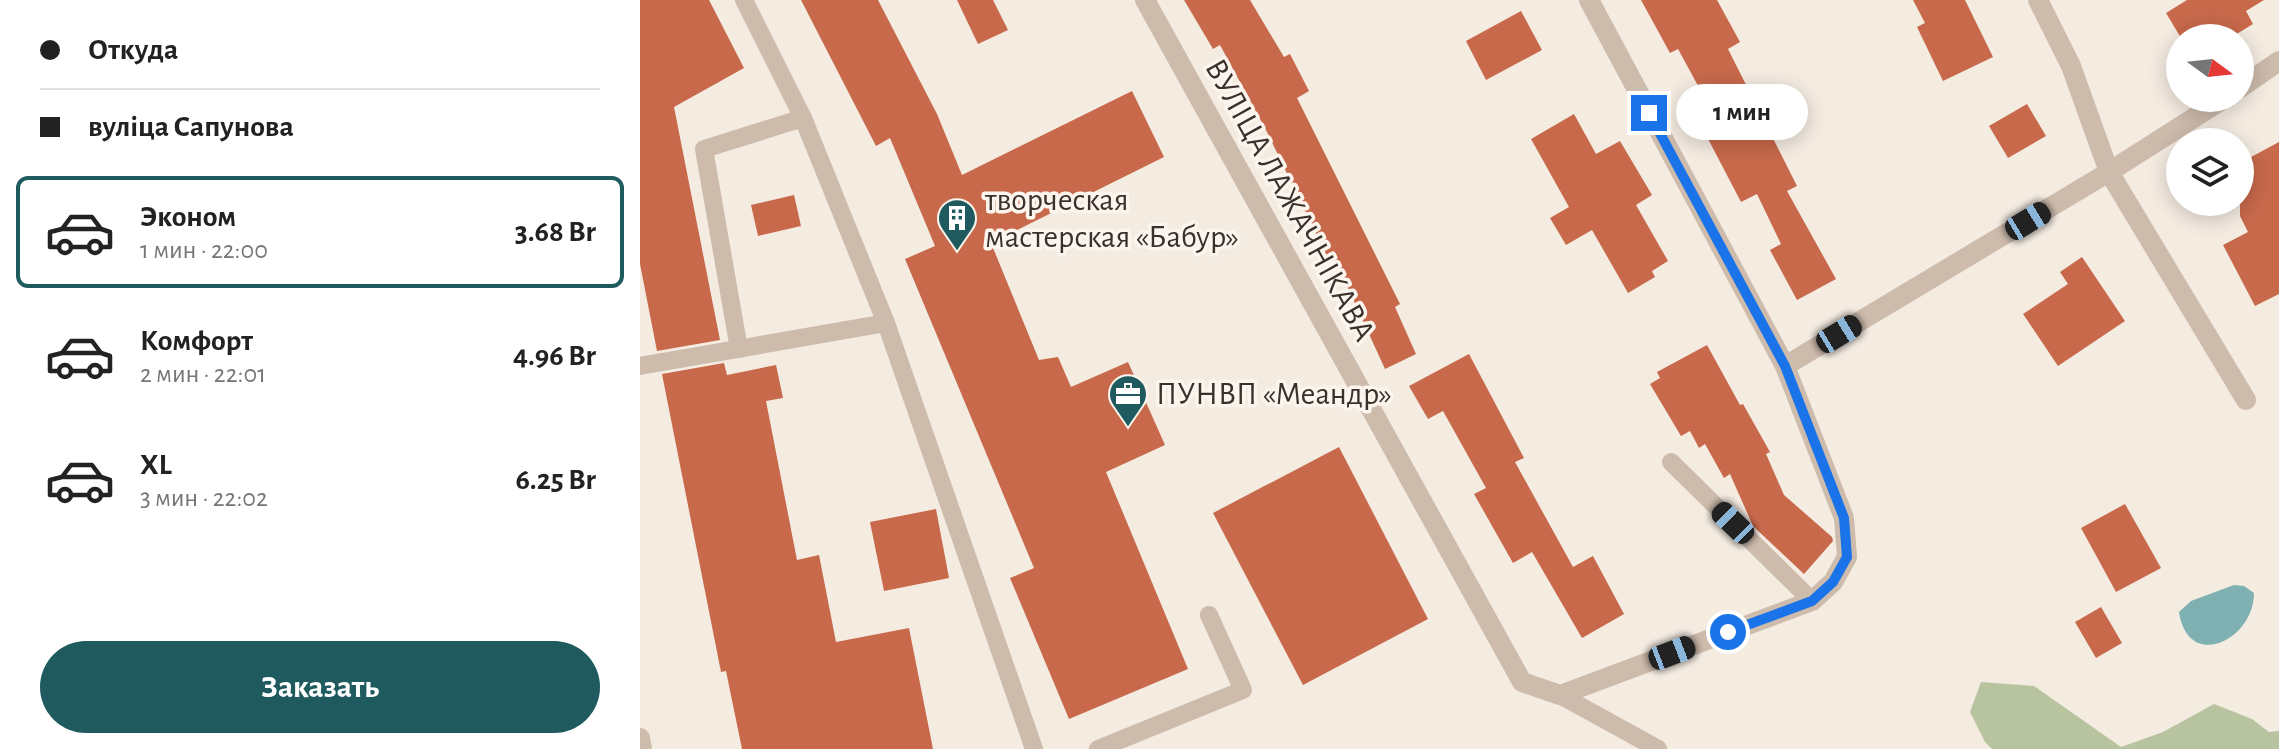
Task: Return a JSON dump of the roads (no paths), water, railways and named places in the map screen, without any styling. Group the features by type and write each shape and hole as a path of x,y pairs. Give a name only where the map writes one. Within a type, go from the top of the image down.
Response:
{"street":[{"name":"ВУЛІЦА ЛАЖАЧНІКАВА","path":"1145,0 1522,682 1560,695"},
{"path":"1560,695 1812,601 1833,582 1847,557 1844,518 1785,366 1589,0"},
{"path":"2038,0 2071,66 2109,172 2246,400"},
{"path":"2254,78 2279,61"},
{"path":"1785,366 2109,172 2203,112"},
{"path":"640,738 642,749"}],"lane":[{"path":"744,0 803,118 886,323 1034,749"},
{"path":"739,349 704,149 803,118"},
{"path":"640,366 886,323"},
{"path":"1671,462 1812,601"},
{"path":"1098,749 1243,690 1209,615"},
{"path":"1560,695 1658,749"},
{"path":"1621,728 1626,749"}],"water":[{"path":"2234,585 2244,586 2254,593 2244,624 2220,643 2207,645 2195,641 2185,630 2179,612 2191,601"}],"place":[{"name":"творческая мастерская «Бабур»","path":"957,252"},
{"name":"ПУНВП «Меандр»","path":"1128,428"}]}
